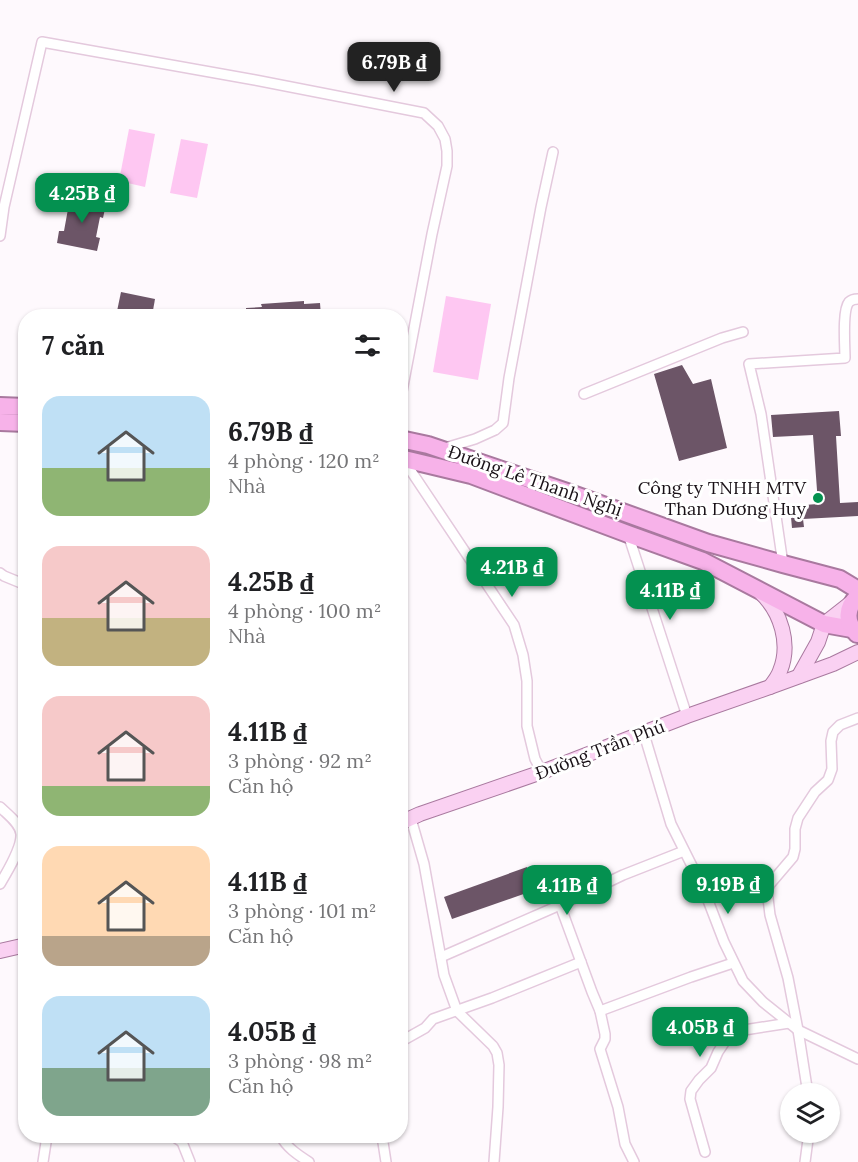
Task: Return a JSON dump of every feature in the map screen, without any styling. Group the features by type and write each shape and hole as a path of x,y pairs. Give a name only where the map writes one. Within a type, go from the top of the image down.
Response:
{"highway":[{"path":"0,406 18,406"},
{"path":"0,422 18,423"},
{"name":"Đường Lê Thanh Nghị","path":"408,440 567,492 708,543 840,579 856,596"},
{"name":"Đường Lê Thanh Nghị","path":"408,459 471,475 703,561 824,624 855,632"},
{"path":"855,632 848,616 856,596"}],"main road":[{"path":"747,583 763,594 772,605 781,623 785,651 780,674 770,687"},
{"path":"799,676 819,642 824,624 856,596"},
{"name":"Đường Trần Phú","path":"408,820 833,664 858,652"},
{"path":"0,951 18,947"}],"street":[{"path":"0,236 4,207 42,42 424,113 438,126 445,139 447,166 408,360"},
{"path":"439,450 475,439 495,430 503,423 509,378 553,152"},
{"path":"783,564 761,414 749,364 845,358 844,330 847,307 852,300 858,299"},
{"path":"584,394 722,338 743,332"},
{"path":"408,467 514,625 523,655 527,681 527,726 535,759 542,772"},
{"path":"628,534 687,716"},
{"path":"0,573 18,582"},
{"path":"806,1083 788,978 770,915 767,890 793,856 798,818 815,792 828,780 832,769 833,732 840,725 858,718"},
{"path":"644,734 671,824 704,890 743,981 763,1002 798,1030 858,1059"},
{"path":"0,807 18,828"},
{"path":"408,826 424,864 444,975 457,1011 493,1046 497,1053 498,1107 494,1162"},
{"path":"0,884 18,851"},
{"path":"441,957 623,875 684,851"},
{"path":"560,905 600,1011 605,1034 600,1049 618,1107 625,1144 634,1162"},
{"path":"408,1038 425,1028 433,1019 581,962"},
{"path":"600,1011 681,980 734,963"},
{"path":"705,1152 690,1099 691,1091 711,1068 728,1038 738,1031 789,1023"},
{"path":"43,1162 45,1143"},
{"path":"182,1143 190,1162"},
{"path":"285,1143 298,1156 309,1162"},
{"path":"383,1143 386,1162"},
{"path":"805,1162 808,1143"}],"shaded area":[{"path":"129,129 155,134 145,187 119,181"},
{"path":"181,139 208,144 197,198 170,193"},
{"path":"446,296 491,304 478,380 433,372"}],"building":[{"path":"68,196 106,204 103,218 100,217 96,237 100,238 97,251 57,243 59,231 64,231"},
{"path":"121,292 155,299 153,309 117,309"},
{"path":"304,301 304,304 320,303 320,309 246,309 262,307 261,304"},
{"path":"682,365 693,384 711,379 727,448 679,461 654,374"},
{"path":"839,411 841,436 836,436 840,503 858,502 858,516 803,519 804,527 792,528 790,506 818,504 813,435 773,437 771,415"},
{"path":"527,867 535,890 452,919 444,897"}],"place":[{"name":"Công ty TNHH MTV Than Dương Huy","path":"818,498"}]}
